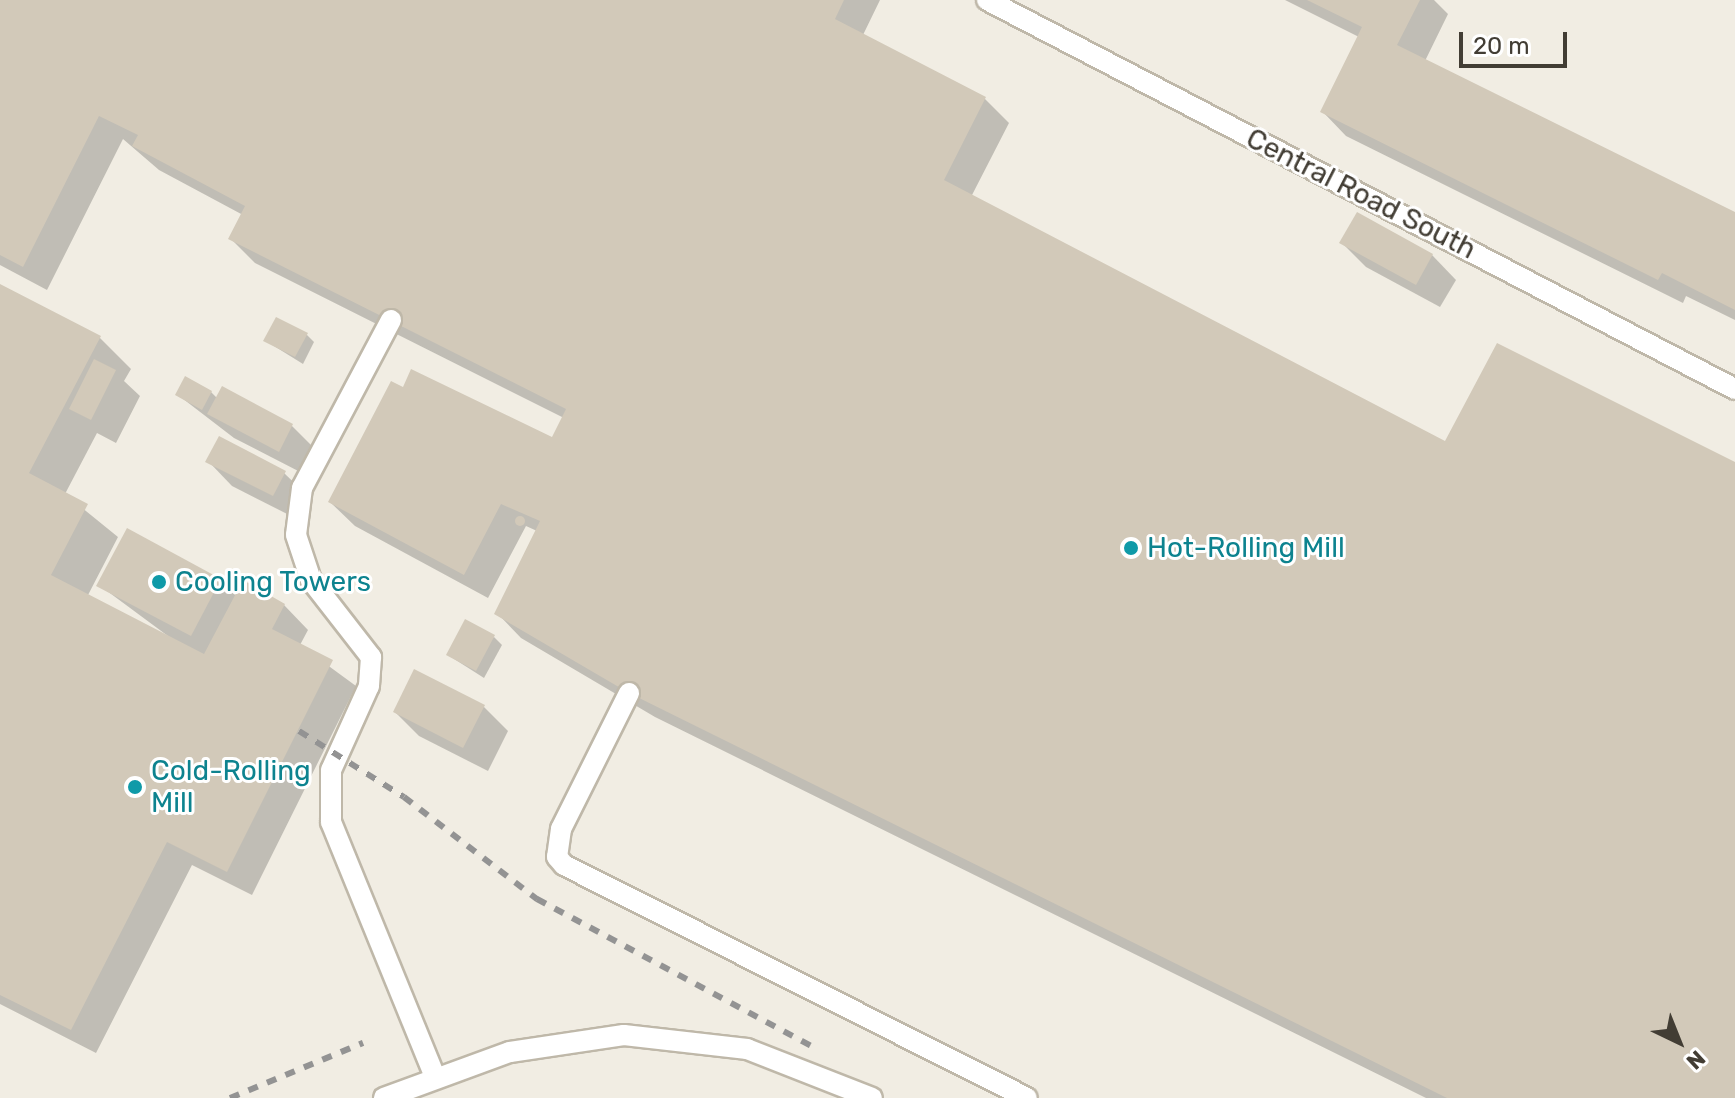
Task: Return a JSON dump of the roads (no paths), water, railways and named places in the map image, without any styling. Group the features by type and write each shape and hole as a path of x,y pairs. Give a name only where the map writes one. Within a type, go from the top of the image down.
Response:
{"lane":[{"name":"Central Road South","path":"990,1 1735,389"},
{"path":"391,320 302,488 296,535 311,580 371,657 369,686 331,770 329,812 435,1077"},
{"path":"629,693 561,829 557,857 564,865 1027,1098"},
{"path":"384,1098 435,1077 567,1041 662,1036 747,1049 872,1098"}],"railway":[{"path":"299,731 404,797 537,899 811,1046"},
{"path":"230,1098 363,1043"}],"place":[{"name":"Hot-Rolling Mill","path":"1131,548"},
{"name":"Cooling Towers","path":"159,582"},
{"name":"Cold-Rolling Mill","path":"135,787"}]}
